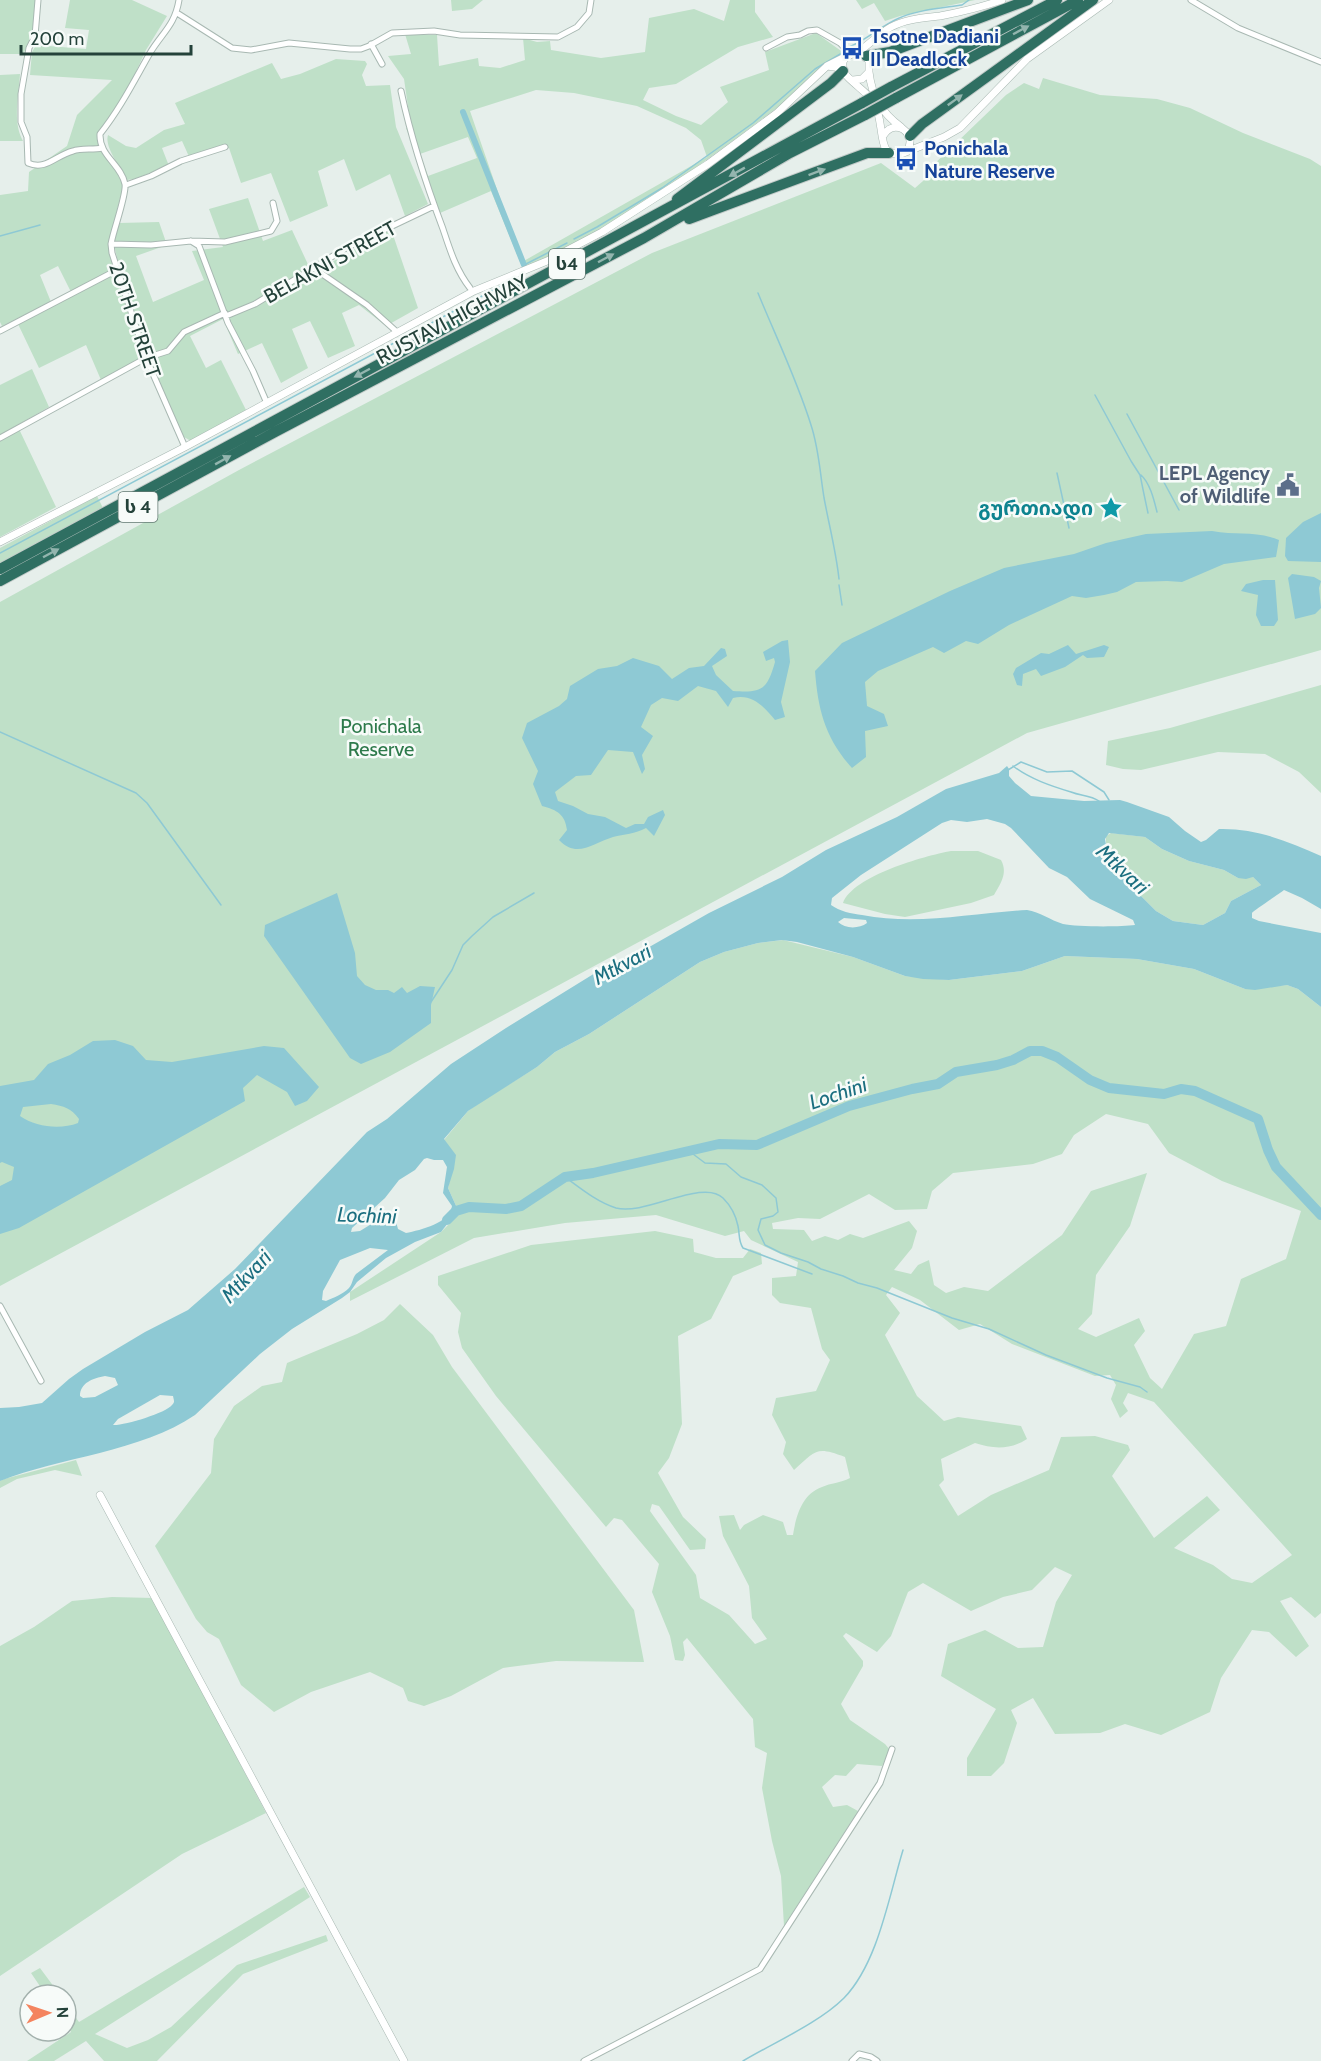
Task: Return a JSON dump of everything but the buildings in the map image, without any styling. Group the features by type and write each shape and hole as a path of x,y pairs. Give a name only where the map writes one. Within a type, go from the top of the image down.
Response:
{"highway":[{"path":"857,55 890,52 1028,0"},
{"name":"RUSTAVI HIGHWAY","path":"0,581 634,228 891,87 1057,0"},
{"name":"RUSTAVI HIGHWAY","path":"0,569 644,238 790,153 1078,0"},
{"path":"910,137 922,124 1093,0"},
{"path":"634,228 768,131 831,83 843,69"},
{"path":"644,238 708,210 772,189 867,153 889,153"}],"street":[{"path":"38,0 35,36 28,48 21,94 21,122 27,137 28,163 44,165 72,151 102,148"},
{"path":"178,0 177,13 172,23 151,52 132,89 100,134 102,148 126,185 181,161 225,147"},
{"path":"177,13 232,48 251,50 289,43 361,49 392,33 434,31 460,35 558,37 577,27 589,13 591,0"},
{"path":"843,69 876,37 892,26 978,8 1002,0"},
{"path":"827,66 843,69 867,93 880,116 883,146 889,153 898,155 944,137 960,128 1027,60 1109,0"},
{"path":"1191,0 1238,28 1321,62"},
{"path":"766,48 787,37 817,30 869,61 872,90 877,102 883,112 906,130 910,137 907,151"},
{"path":"371,44 382,64"},
{"path":"0,542 184,447 474,291 547,261 634,213 708,164 777,113 827,66 857,55"},
{"path":"853,80 862,79 869,72"},
{"path":"401,91 427,188 460,275 470,288"},
{"path":"883,136 890,128 900,127"},
{"path":"910,137 919,141 933,141"},
{"name":"20TH STREET","path":"126,185 111,244 147,358 184,447"},
{"path":"111,244 163,245 191,241 225,242 271,231 277,221 273,203"},
{"name":"BELAKNI STREET","path":"0,438 147,358 168,351 184,332 255,304 346,249 434,206"},
{"path":"191,241 199,246 226,315 266,401"},
{"path":"0,331 115,271 117,267"},
{"path":"315,268 367,305 398,332"},
{"path":"0,1306 41,1381"},
{"path":"100,1495 404,2061"},
{"path":"584,2061 760,1969 880,1784 892,1749"},
{"path":"852,2061 859,2054 868,2055 877,2061"}],"green space":[{"path":"0,0 36,0 33,34 23,54 0,54"},
{"path":"70,0 132,0 167,16 146,50 128,89 106,124 98,143 118,172 123,186 109,243 109,253 114,269 71,292 58,266 40,275 51,302 2,326 0,322 0,195 28,191 29,172 67,146 77,115 112,80 30,75 32,52 36,45 86,49 89,30 65,28"},
{"path":"451,0 483,0 472,9 452,11"},
{"path":"730,0 755,0 755,12 773,37 738,47 676,84 649,88 643,100 701,125 728,102 720,87 769,70 765,52 816,33 844,53 804,88 647,201 555,254 523,269 491,191 440,213 406,128 411,127 404,79 388,56 411,54 405,34 437,35 439,66 478,58 479,66 500,68 525,60 523,38 537,42 550,41 551,50 601,58 645,52 649,18 694,9 724,21","holes":["536,90 574,93 637,106 686,128 701,140 707,157 522,262 470,111","468,137 477,158 428,176 420,154"]},
{"path":"856,0 975,0 885,21 874,3 862,9"},
{"path":"336,59 365,61 367,64 362,75 366,86 390,85 396,127 428,204 405,216 390,174 356,191 344,159 318,171 328,206 290,222 271,173 241,183 229,148 191,161 182,141 162,148 169,166 127,180 108,145 108,135 126,146 136,148 164,130 185,124 175,103 272,63 281,79"},
{"path":"20,74 17,117 23,141 0,141 0,75"},
{"name":"Ponichala Reserve","path":"1043,78 1100,95 1157,99 1190,108 1243,133 1310,159 1321,166 1321,650 1027,733 0,1286 0,602 239,470 652,253 881,163 915,188 931,174 928,170 1006,95 1024,83 1039,89"},
{"path":"248,198 263,241 292,230 312,273 391,229 418,308 386,326 359,305 342,313 355,346 328,358 310,321 292,329 308,368 281,383 262,343 238,354 223,319 190,336 206,368 221,360 246,410 191,441 184,437 147,355 121,276 114,244 119,223 159,222 167,245 136,256 153,302 204,280 192,251 223,247 209,209"},
{"path":"114,273 144,357 101,380 86,345 39,368 18,324"},
{"path":"32,369 49,407 0,435 0,385"},
{"path":"19,429 56,507 0,537 0,440"},
{"path":"97,496 103,508 0,565 0,548"},
{"path":"1321,685 1321,793 1299,772 1265,754 1218,752 1141,770 1106,765 1108,741 1170,728"},
{"path":"1111,833 1145,837 1162,849 1189,861 1224,870 1238,878 1253,877 1261,885 1231,901 1225,913 1203,925 1173,921 1156,911 1140,895 1125,869 1106,845 1106,836"},
{"path":"951,851 978,851 1001,860 1004,874 994,895 971,903 905,917 843,903 849,893 874,876 924,857"},
{"path":"783,940 853,957 905,976 949,980 1022,971 1065,956 1137,959 1194,969 1245,989 1287,985 1298,989 1321,1007 1321,1613 1315,1618 1291,1597 1280,1601 1309,1646 1296,1657 1269,1632 1252,1630 1221,1678 1210,1712 1161,1735 1125,1724 1100,1733 1055,1734 1033,1698 1011,1710 1017,1723 1004,1763 991,1776 967,1776 967,1758 996,1709 941,1676 948,1644 985,1630 1018,1648 1043,1647 1056,1602 1072,1575 1055,1567 1032,1590 1003,1597 971,1611 923,1583 908,1592 891,1636 877,1652 846,1633 843,1636 863,1661 863,1666 841,1704 850,1720 890,1750 882,1766 857,1764 846,1776 835,1775 822,1787 833,1807 847,1805 858,1811 784,1926 781,1876 762,1788 767,1753 755,1747 753,1719 687,1638 683,1642 685,1655 683,1661 675,1660 670,1636 652,1592 659,1564 622,1520 614,1518 606,1527 496,1396 462,1348 458,1332 461,1313 438,1285 438,1276 531,1245 655,1231 693,1239 694,1252 716,1258 743,1258 750,1249 761,1253 762,1264 733,1276 711,1319 678,1336 682,1424 669,1458 658,1473 683,1517 706,1539 705,1549 690,1550 659,1506 652,1504 650,1511 696,1575 700,1598 729,1615 755,1644 767,1639 752,1618 749,1586 723,1536 719,1516 734,1515 740,1530 744,1525 763,1515 783,1522 787,1535 793,1535 798,1513 809,1495 822,1487 850,1478 845,1457 822,1451 812,1454 794,1470 783,1454 786,1442 772,1415 776,1398 816,1391 830,1360 822,1349 811,1308 780,1303 772,1295 772,1278 796,1276 798,1262 751,1240 744,1231 725,1236 656,1215 565,1223 474,1238 350,1301 350,1292 441,1232 454,1219 457,1208 448,1188 453,1158 444,1140 468,1111 537,1067 555,1052 589,1034 700,962 724,952 758,943","holes":["1106,1114 1148,1124 1169,1153 1222,1181 1301,1211 1286,1259 1241,1279 1226,1326 1194,1334 1162,1389 1150,1378 1134,1345 1145,1331 1139,1318 1096,1337 1078,1329 1092,1314 1096,1275 1130,1226 1147,1173 1091,1191 1062,1235 988,1291 964,1287 946,1293 934,1285 929,1260 918,1265 911,1274 894,1270 912,1248 917,1231 909,1221 863,1238 850,1234 838,1240 825,1236 812,1241 804,1230 773,1229 772,1223 798,1218 820,1219 869,1194 895,1210 927,1209 932,1191 953,1173 1033,1164 1062,1154 1074,1135","892,1287 920,1300 959,1330 980,1324 1012,1344 1095,1376 1110,1375 1116,1385 1111,1399 1120,1418 1128,1411 1123,1403 1128,1393 1154,1402 1292,1555 1252,1583 1232,1579 1213,1565 1174,1548 1220,1510 1207,1496 1154,1538 1112,1476 1130,1450 1128,1445 1095,1436 1061,1437 1049,1470 991,1495 958,1516 939,1485 944,1480 941,1459 975,1443 1001,1447 1021,1443 1027,1439 1021,1426 958,1417 944,1421 917,1396 885,1335 900,1313 886,1295"]},
{"path":"400,1304 433,1335 452,1367 634,1610 644,1662 556,1661 503,1668 451,1696 424,1706 408,1701 403,1688 370,1672 311,1692 274,1712 241,1685 219,1639 207,1632 196,1619 155,1546 211,1473 214,1439 234,1406 262,1386 282,1382 287,1363 357,1334 384,1320"},
{"path":"76,1460 82,1476 55,1470 17,1479 0,1488 0,1481 4,1479"},
{"path":"112,1597 153,1598 266,1813 182,1854 0,1976 0,1646 34,1627 72,1601"},
{"path":"304,1887 310,1897 95,2034 127,2048 148,2040 171,2027 237,1965 326,1935 328,1941 243,1974 157,2061 104,2061 86,2041 54,2061 27,2061 54,2043 78,2043 79,2022"},
{"path":"40,1968 51,1983 38,1983 31,1973"}],"water":[{"path":"1321,513 1321,562 1288,561 1285,556 1286,538 1303,522"},
{"path":"1212,531 1262,535 1279,540 1276,557 1224,564 1182,582 1136,582 1117,592 1104,595 1086,598 1072,596 1009,625 978,644 966,641 944,653 933,647 878,671 865,682 867,706 884,714 888,726 865,731 866,757 852,768 835,746 824,723 815,671 842,643 950,591 1004,568 1074,554 1106,543 1146,534"},
{"path":"1292,574 1314,577 1321,581 1319,588 1321,608 1315,614 1295,619 1288,578"},
{"path":"1275,580 1278,620 1274,626 1261,626 1256,615 1258,595 1241,591 1246,584"},
{"path":"788,640 790,662 781,702 785,717 775,720 757,702 746,697 733,698 728,707 716,691 698,686 678,701 662,698 651,705 641,727 653,736 642,755 645,769 642,774 633,752 608,750 591,775 576,776 555,792 558,801 588,814 605,817 626,828 635,824 644,824 648,817 663,810 665,815 654,836 646,828 579,849 566,846 559,840 567,830 566,825 562,816 542,806 533,784 538,771 522,738 527,723 559,706 567,699 570,686 598,669 617,666 633,658 659,666 672,679 689,668 704,666 721,648 725,649 727,656 712,666 716,675 733,691 757,690 766,684 775,662 774,658 766,661 763,652"},
{"path":"1068,645 1076,654 1104,645 1109,647 1104,657 1087,658 1083,655 1065,667 1041,676 1036,669 1023,674 1022,686 1017,685 1013,674 1016,668 1041,653 1049,654"},
{"name":"Mtkvari","path":"1007,766 1009,776 1031,796 1127,802 1169,817 1201,842 1219,829 1232,829 1258,833 1321,856 1321,909 1284,890 1253,912 1252,918 1321,933 1321,1007 1298,989 1287,985 1255,990 1245,989 1194,969 1137,959 1065,956 1022,971 949,980 905,976 853,957 782,940 758,943 724,952 700,962 589,1034 555,1052 537,1067 468,1111 444,1139 456,1155 448,1188 457,1208 441,1232 415,1242 386,1258 357,1282 350,1292 292,1329 260,1354 195,1415 150,1438 0,1481 0,1408 42,1403 83,1369 145,1332 188,1310 235,1269 367,1132 387,1119 451,1064 600,970 651,946 709,913 782,877 826,850 897,817 946,789 999,773","holes":["987,819 1005,824 1049,868 1067,877 1090,899 1133,920 1135,925 1069,925 1027,910 944,918 883,918 850,913 831,905 832,898 861,875 942,823 951,820 967,822","1109,833 1145,837 1162,849 1189,861 1224,870 1238,878 1253,877 1261,885 1231,901 1225,913 1203,925 1173,921 1156,911 1140,895 1125,869 1106,845 1105,839","844,918 866,920 867,923 860,926 844,926 838,922","424,1159 443,1160 447,1167 443,1193 452,1206 446,1217 434,1225 406,1233 398,1229 395,1218 386,1215 360,1231 351,1232 352,1228 385,1198 399,1180 415,1170","370,1248 388,1250 356,1274 349,1288 338,1296 326,1301 322,1300 323,1291 340,1260","105,1376 115,1378 118,1385 95,1397 80,1396 85,1384","160,1395 173,1396 173,1404 162,1412 113,1425 118,1419"]},
{"path":"337,893 355,953 357,976 365,985 376,990 388,990 394,993 402,987 407,993 420,986 435,987 431,1005 431,1023 390,1052 361,1064 350,1058 264,936 265,925"},
{"path":"115,1040 133,1046 146,1060 172,1062 264,1046 284,1048 319,1087 307,1101 295,1106 287,1092 257,1075 243,1088 245,1101 19,1228 0,1234 0,1186 12,1180 14,1167 0,1163 0,1086 34,1080 48,1064 70,1055 93,1041","holes":["51,1104 73,1112 79,1119 78,1123 48,1126 33,1123 20,1116 23,1107"]}],"waterway":[{"path":"849,47 904,16 962,5 969,0"},
{"path":"574,239 662,188 753,123 815,69 842,53"},
{"path":"463,112 524,265"},
{"path":"0,236 40,225"},
{"path":"524,265 567,243"},
{"path":"0,553 499,287"},
{"path":"758,293 793,375 814,434 839,579"},
{"path":"1095,395 1140,475 1148,513"},
{"path":"1127,414 1179,510"},
{"path":"1057,473 1069,528"},
{"path":"1141,475 1149,487 1157,512"},
{"path":"839,585 842,605"},
{"path":"0,732 136,793 147,803 221,905"},
{"path":"1008,770 1021,762 1047,772 1072,771 1104,792 1109,800"},
{"path":"1013,766 1041,782 1099,801"},
{"path":"431,1002 452,970 463,945 493,917 534,893"},
{"name":"Lochini","path":"447,1220 456,1211 469,1207 506,1209 521,1206 565,1177 593,1173 719,1144 757,1145 849,1106 938,1084 956,1072 997,1065 1030,1051 1042,1051 1057,1057 1090,1080 1109,1088 1164,1094 1181,1089 1195,1091 1258,1119 1276,1167 1321,1215"},
{"path":"689,1151 705,1163 726,1164 741,1177 762,1185 776,1198 778,1212 761,1219 758,1230 765,1245 821,1269 877,1288 952,1318 989,1329 1046,1355 1107,1378 1140,1387 1147,1392"},
{"path":"565,1177 595,1198 616,1208 642,1207 688,1194 714,1193 723,1198 732,1211 743,1248 812,1274"},
{"path":"743,2061 822,2016 844,1998 856,1983 874,1948 903,1850"}],"place":[{"name":"Tsotne Dadiani II Deadlock","path":"852,48"},
{"name":"Ponichala Nature Reserve","path":"906,159"},
{"name":"LEPL Agency of Wildlife","path":"1288,485"},
{"name":"გურთიადი","path":"1111,508"}]}
